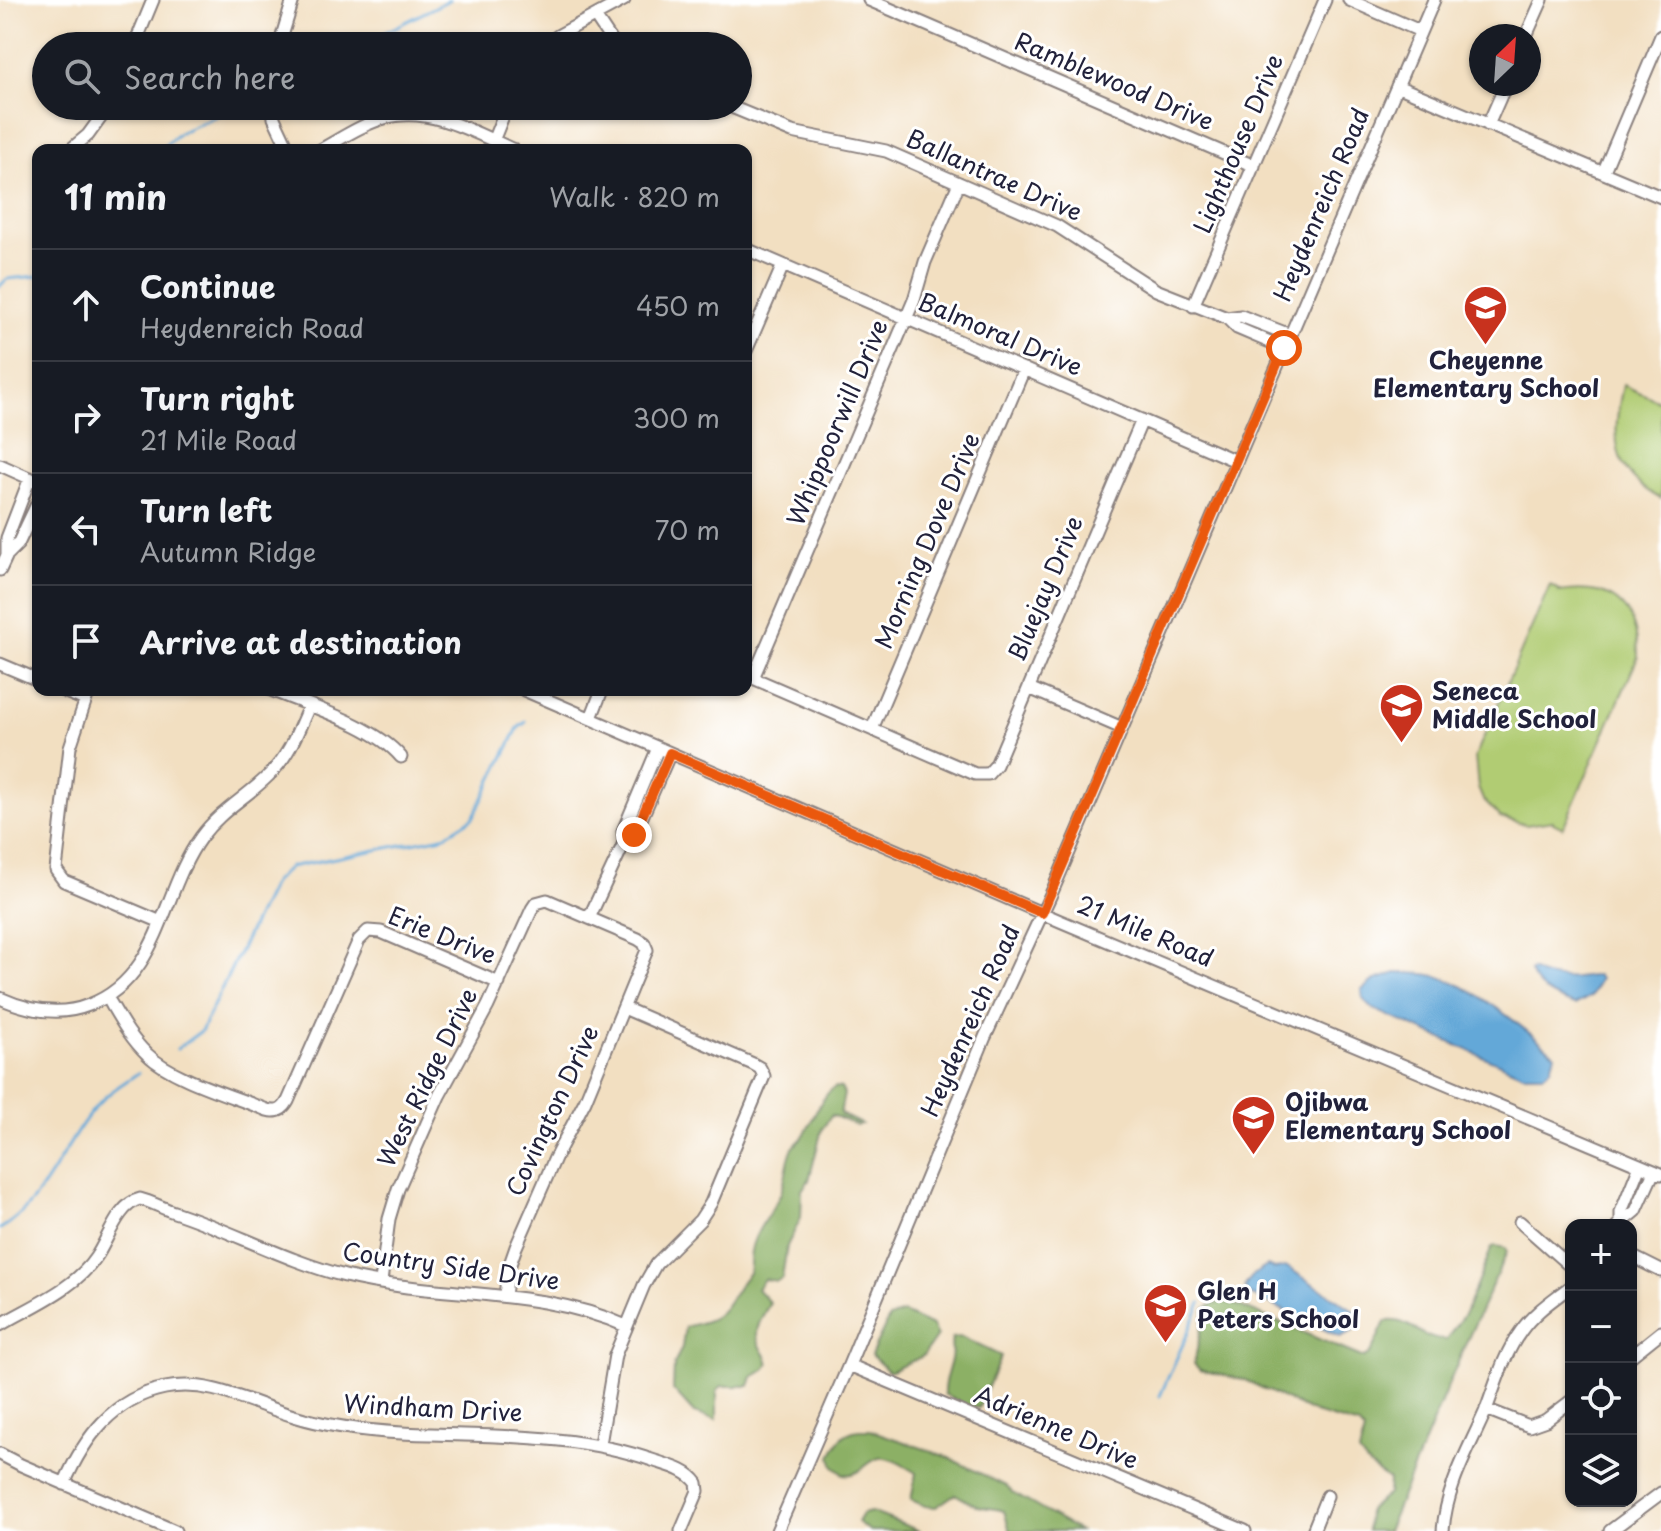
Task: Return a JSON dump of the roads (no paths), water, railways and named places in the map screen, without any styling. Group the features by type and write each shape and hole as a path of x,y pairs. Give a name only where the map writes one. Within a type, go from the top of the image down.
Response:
{"street":[{"path":"140,32 153,0"},
{"path":"283,32 293,0"},
{"path":"565,32 624,0"},
{"name":"Ramblewood Drive","path":"869,0 1254,166"},
{"name":"Lighthouse Drive","path":"1193,306 1325,0"},
{"path":"1349,0 1420,31"},
{"name":"Heydenreich Road","path":"777,1531 985,1037 1042,913 1434,0"},
{"path":"1531,24 1542,0"},
{"path":"595,16 606,32"},
{"path":"1603,173 1661,38"},
{"path":"1397,86 1661,197"},
{"path":"1488,125 1501,96"},
{"name":"Ballantrae Drive","path":"752,115 792,132 874,147 959,183 1068,231 1156,290 1227,318 1237,328 1284,348"},
{"path":"77,144 99,120"},
{"path":"275,120 286,144"},
{"path":"332,144 378,120"},
{"path":"442,120 500,144"},
{"path":"493,141 501,120"},
{"name":"Whippoorwill Drive","path":"752,671 906,318 925,262 959,183"},
{"name":"Balmoral Drive","path":"752,252 1236,461"},
{"path":"752,337 783,265"},
{"name":"Ballantrae Drive","path":"1227,318 1241,316 1290,335"},
{"name":"Morning Dove Drive","path":"872,729 1024,369"},
{"name":"Bluejay Drive","path":"872,729 975,774 988,774 996,765 1142,420"},
{"path":"0,465 32,479"},
{"path":"7,555 7,538 32,484"},
{"path":"0,570 7,555 18,544 32,515"},
{"path":"0,664 32,677"},
{"path":"752,677 872,729"},
{"path":"1029,688 1122,728"},
{"path":"87,696 73,733 68,764 56,866 58,874 64,881 161,922"},
{"path":"285,696 375,735 401,757"},
{"name":"21 Mile Road","path":"538,696 1658,1173"},
{"path":"591,718 600,696"},
{"path":"0,998 28,1008 62,1012 107,997 136,971 202,835 226,809 277,767 291,747 309,706"},
{"path":"589,918 624,843 623,831 664,750"},
{"name":"West Ridge Drive","path":"381,1282 389,1219 398,1189 439,1096 499,983 532,909 539,901 551,901 589,918"},
{"name":"Covington Drive","path":"505,1296 508,1270 516,1247 555,1158 585,1101 645,959 646,946 638,939 589,918"},
{"name":"Erie Drive","path":"107,997 130,1033 154,1061 267,1110 280,1110 288,1101 359,940 368,931 381,932 499,983"},
{"path":"600,1444 613,1366 626,1326 656,1264 693,1228 711,1203 762,1083 763,1072 753,1064 624,1008"},
{"path":"1620,1219 1640,1165"},
{"path":"1626,1219 1636,1211 1658,1173"},
{"name":"Country Side Drive","path":"0,1325 61,1289 83,1272 95,1259 127,1205 135,1200 217,1226 317,1268 381,1282 574,1307 626,1326"},
{"path":"1520,1222 1565,1262"},
{"path":"1637,1259 1661,1271"},
{"path":"1443,1531 1449,1495 1504,1360 1530,1319 1565,1291"},
{"path":"1637,1351 1661,1332"},
{"name":"Adrienne Drive","path":"849,1365 1245,1531"},
{"name":"Windham Drive","path":"64,1484 81,1447 106,1418 138,1396 177,1386 217,1389 293,1416 348,1428 402,1433 547,1437 600,1444 682,1471 697,1483 698,1491 681,1531"},
{"path":"1486,1409 1529,1426 1546,1420 1565,1406"},
{"path":"0,1454 175,1531"},
{"path":"1610,1531 1661,1493"},
{"path":"1313,1531 1327,1496"}],"water":[{"path":"1532,970 1555,978 1597,975 1600,979 1591,996 1575,1005 1543,989 1533,979"},
{"path":"1396,973 1440,977 1474,993 1555,1054 1551,1068 1544,1074 1523,1074 1373,1009 1363,999 1362,990 1373,981"},
{"path":"1267,1266 1275,1269 1287,1267 1355,1311 1357,1318 1353,1331 1340,1337 1247,1293 1245,1286 1253,1275"}],"waterway":[{"path":"386,32 449,0"},
{"path":"167,144 179,133 207,120"},
{"path":"0,286 7,279 32,277"},
{"path":"177,1049 201,1031 273,883 289,867 443,837 473,818 518,728 526,722"},
{"path":"0,1229 30,1203 103,1099 138,1073"},
{"path":"1160,1396 1201,1303"}],"place":[{"name":"Cheyenne Elementary School","path":"1486,346"},
{"name":"Seneca Middle School","path":"1401,745"},
{"name":"Ojibwa Elementary School","path":"1254,1156"},
{"name":"Glen H Peters School","path":"1166,1345"}]}
